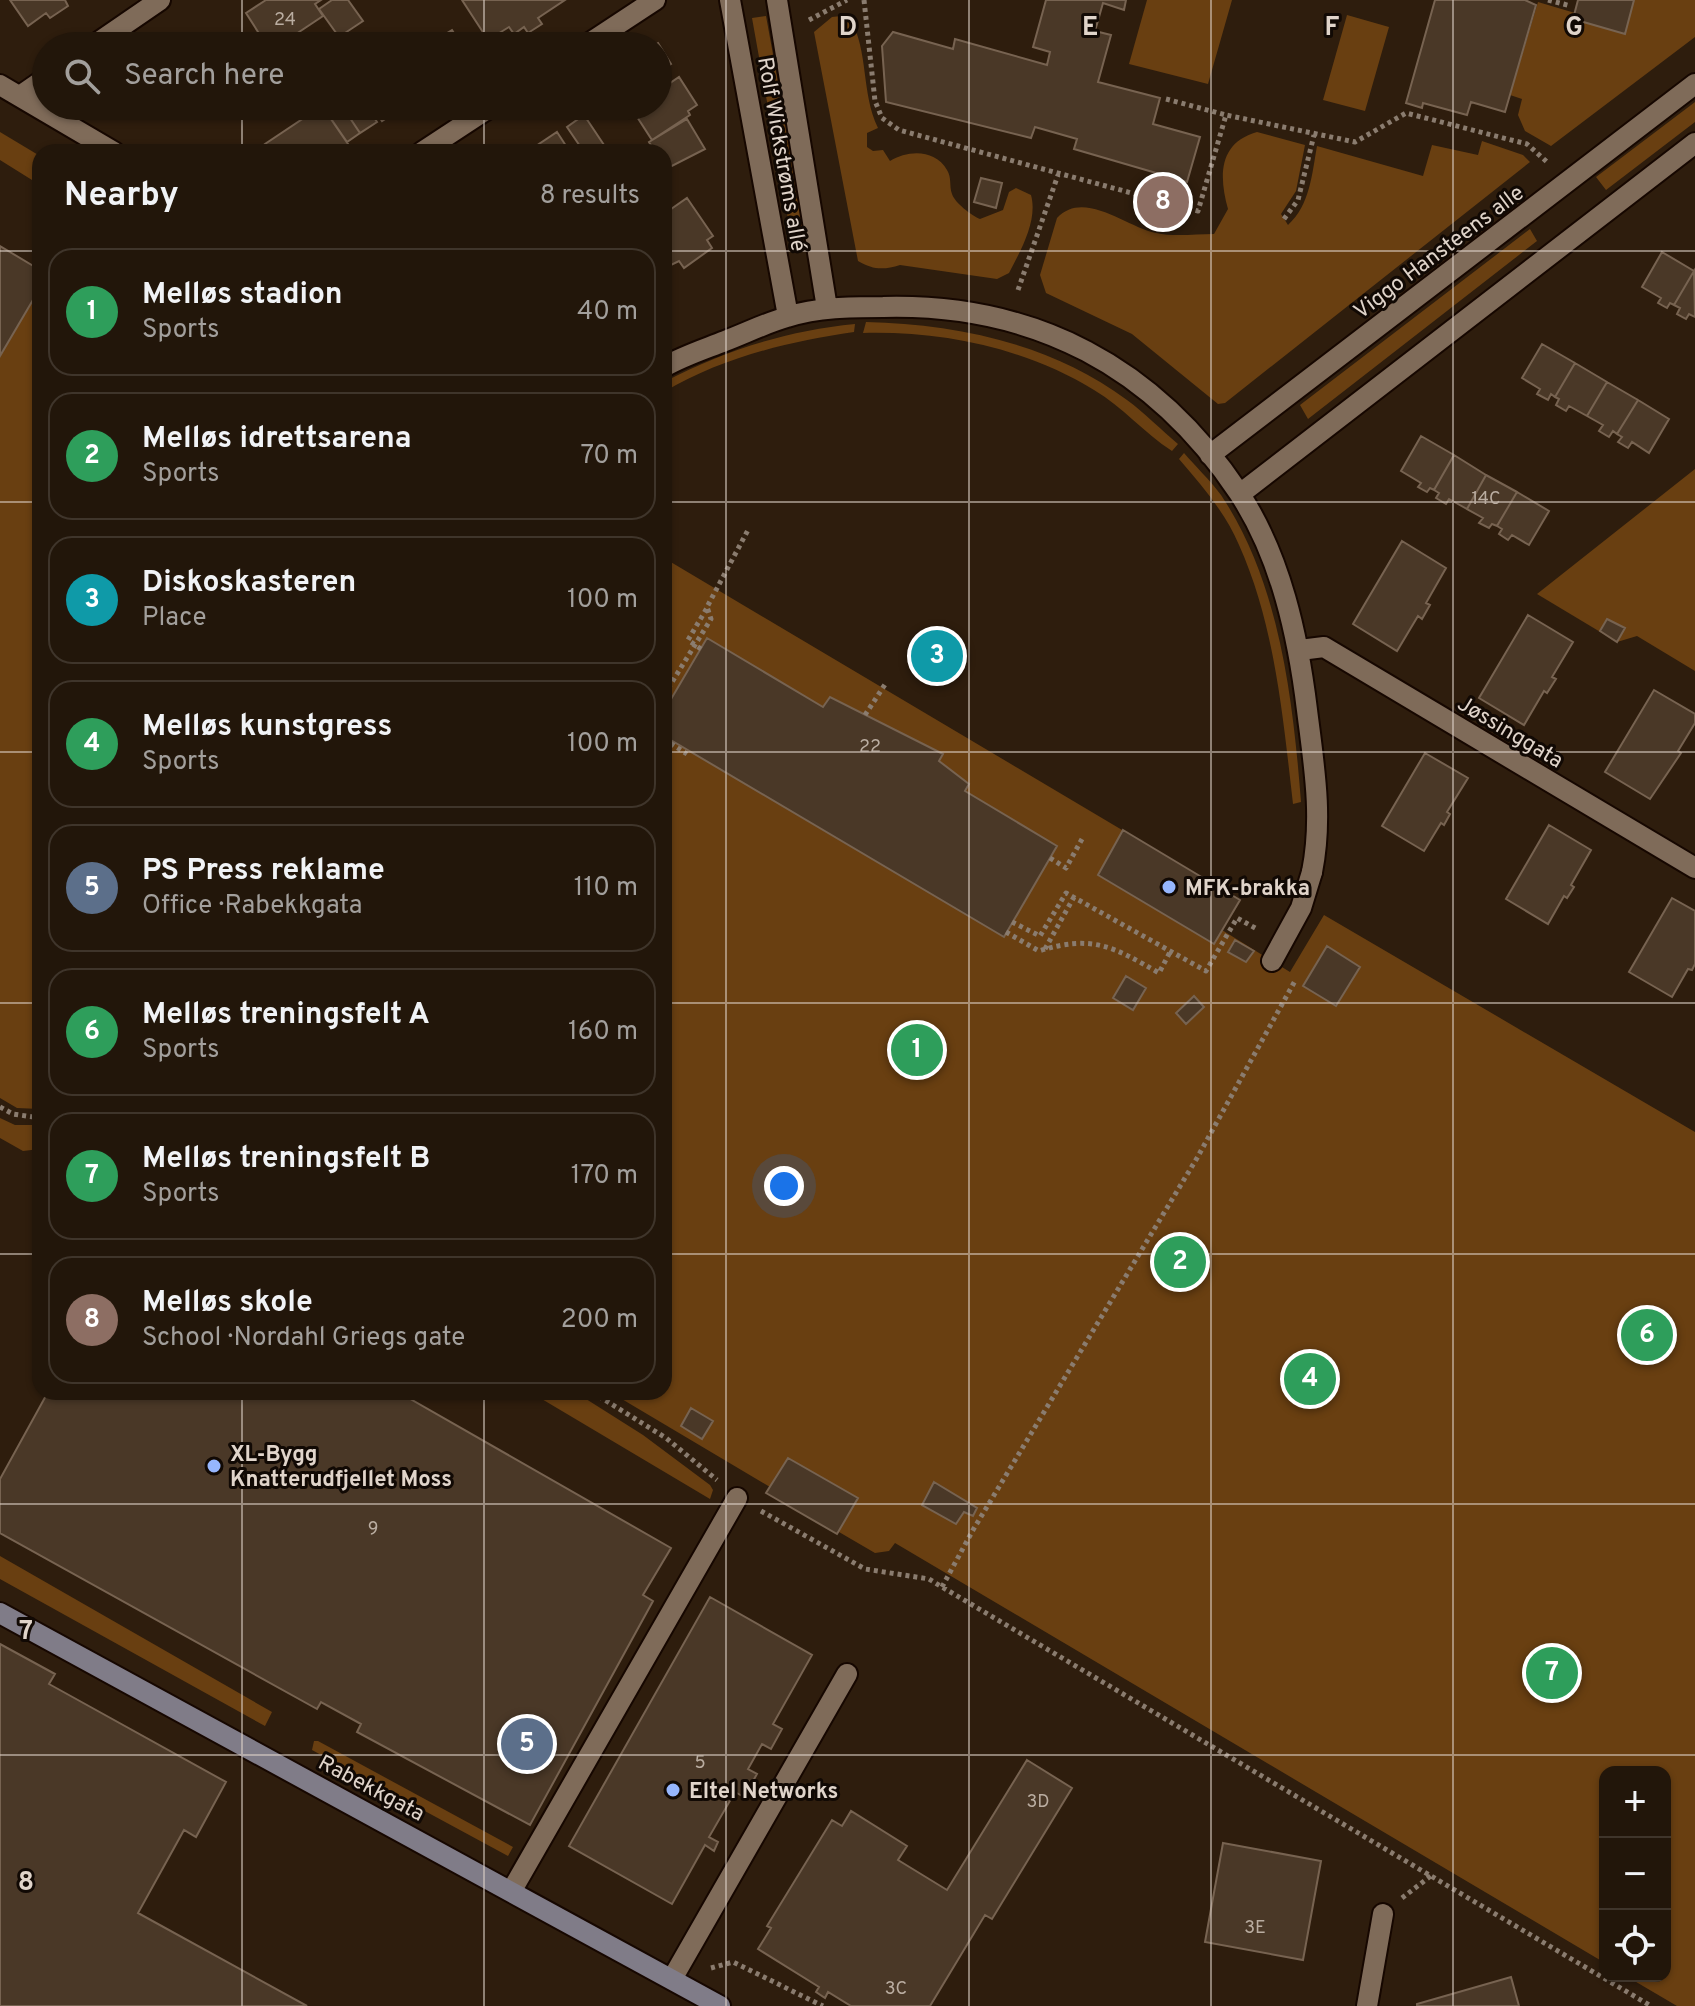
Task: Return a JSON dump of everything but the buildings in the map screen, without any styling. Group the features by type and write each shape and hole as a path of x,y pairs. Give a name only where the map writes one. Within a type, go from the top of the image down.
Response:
{"street":[{"path":"113,32 160,0"},
{"path":"606,32 655,0"},
{"name":"Rolf Wickstrøms allé","path":"730,0 788,316"},
{"name":"Rolf Wickstrøms allé","path":"777,0 827,308"},
{"name":"Viggo Hansteens alle","path":"1210,455 1695,84"},
{"path":"0,85 32,103"},
{"path":"20,96 32,88"},
{"path":"60,120 101,144"},
{"path":"434,144 471,120"},
{"path":"1240,494 1695,143"},
{"path":"672,364 788,316 827,308 928,307 982,314 1062,336 1120,368 1173,410 1240,494 1272,558 1300,650 1320,814 1312,872 1301,908 1277,952"},
{"name":"Jøssinggata","path":"1300,650 1324,647 1695,868"},
{"path":"512,1890 737,1498"},
{"name":"Rabekkgata","path":"0,1613 720,2006"},
{"path":"672,1979 847,1674"},
{"path":"1367,2006 1383,1914"}],"path":[{"path":"805,22 836,3 847,0"},
{"path":"864,0 875,101 882,118 899,130 1198,211 1226,115"},
{"path":"1548,0 1571,6"},
{"path":"1166,99 1355,142 1406,113 1527,144 1547,162"},
{"path":"1284,219 1298,200 1314,135"},
{"path":"1018,290 1058,175"},
{"path":"701,649 688,640 748,530"},
{"path":"672,682 711,619 707,607"},
{"path":"865,715 886,683"},
{"path":"672,744 687,754"},
{"path":"1050,858 1066,868 1082,839"},
{"path":"942,1587 973,1530 1197,1158 1306,962 1277,952 1237,918 1206,971 1066,893 1040,936 1012,922"},
{"path":"1045,949 1074,897"},
{"path":"1006,932 1039,951 1092,942 1107,945 1159,973 1170,952"},
{"path":"0,1107 13,1114 32,1117"},
{"path":"605,1400 666,1438 737,1498 865,1569 929,1579 1651,2006"},
{"path":"672,1979 733,1962 823,2006"}],"shaded area":[{"path":"1147,0 1232,0 1208,84 1129,64"},
{"path":"1634,0 1695,0 1695,37 1551,146 1525,131 1518,115 1522,99 1510,95 1538,2 1575,13 1573,19 1625,33"},
{"path":"1347,15 1389,27 1365,111 1323,100"},
{"path":"766,16 807,241 793,247 752,18"},
{"path":"832,17 850,18 856,31 869,101 878,128 867,133 867,147 873,151 883,150 890,161 913,153 936,158 949,173 954,197 980,219 1003,210 1009,192 1016,188 1031,195 1030,225 1009,273 997,279 900,265 879,268 858,261 814,32"},
{"path":"1695,102 1695,122 1606,190 1596,177"},
{"path":"0,132 32,151 32,180 0,160"},
{"path":"1257,132 1305,145 1296,191 1281,214 1288,225 1306,199 1317,146 1423,176 1432,145 1478,155 1482,141 1523,155 1530,162 1225,403 1218,404 1132,334 1046,293 1040,275 1057,218 1068,210 1080,207 1105,212 1156,233 1214,234 1228,209 1223,173 1228,153 1244,137"},
{"path":"1530,229 1537,241 1308,419 1300,405"},
{"path":"32,302 32,1109 17,1108 0,1098 0,356"},
{"path":"866,322 935,327 1035,351 1098,381 1134,405 1178,444 1172,451 1105,397 1040,363 953,339 863,333"},
{"path":"855,324 854,332 804,341 732,360 672,388 672,378 733,351 830,327"},
{"path":"1184,453 1221,495 1241,529 1270,604 1288,683 1301,802 1293,804 1276,672 1251,576 1227,521 1179,459"},
{"path":"1695,469 1695,671 1637,636 1617,642 1537,594"},
{"path":"672,563 1240,900 1222,930 1290,972 1324,915 1695,1132 1695,2006 1677,2006 1636,1982 1671,1982 1671,1766 1599,1766 1599,1959 895,1543 889,1551 875,1553 766,1493 770,1487 623,1400 672,1400"},
{"path":"0,1118 15,1125 32,1125 32,1150 23,1151 0,1138"},
{"path":"543,1400 588,1400 643,1435 710,1485 713,1490 710,1499"},
{"path":"0,1556 272,1712 265,1726 0,1579"},
{"path":"314,1741 513,1847 508,1856 312,1750"}],"place":[{"name":"Melløs skole","path":"1163,202"},
{"name":"Diskoskasteren","path":"937,656"},
{"name":"MFK-brakka","path":"1169,887"},
{"name":"Melløs stadion","path":"917,1050"},
{"name":"Melløs idrettsarena","path":"1180,1262"},
{"name":"Melløs treningsfelt A","path":"1647,1335"},
{"name":"Melløs kunstgress","path":"1310,1379"},
{"name":"XL-Bygg Knatterudfjellet Moss","path":"214,1466"},
{"name":"Melløs treningsfelt B","path":"1552,1673"},
{"name":"PS Press reklame","path":"527,1744"},
{"name":"Eltel Networks","path":"673,1790"}]}
